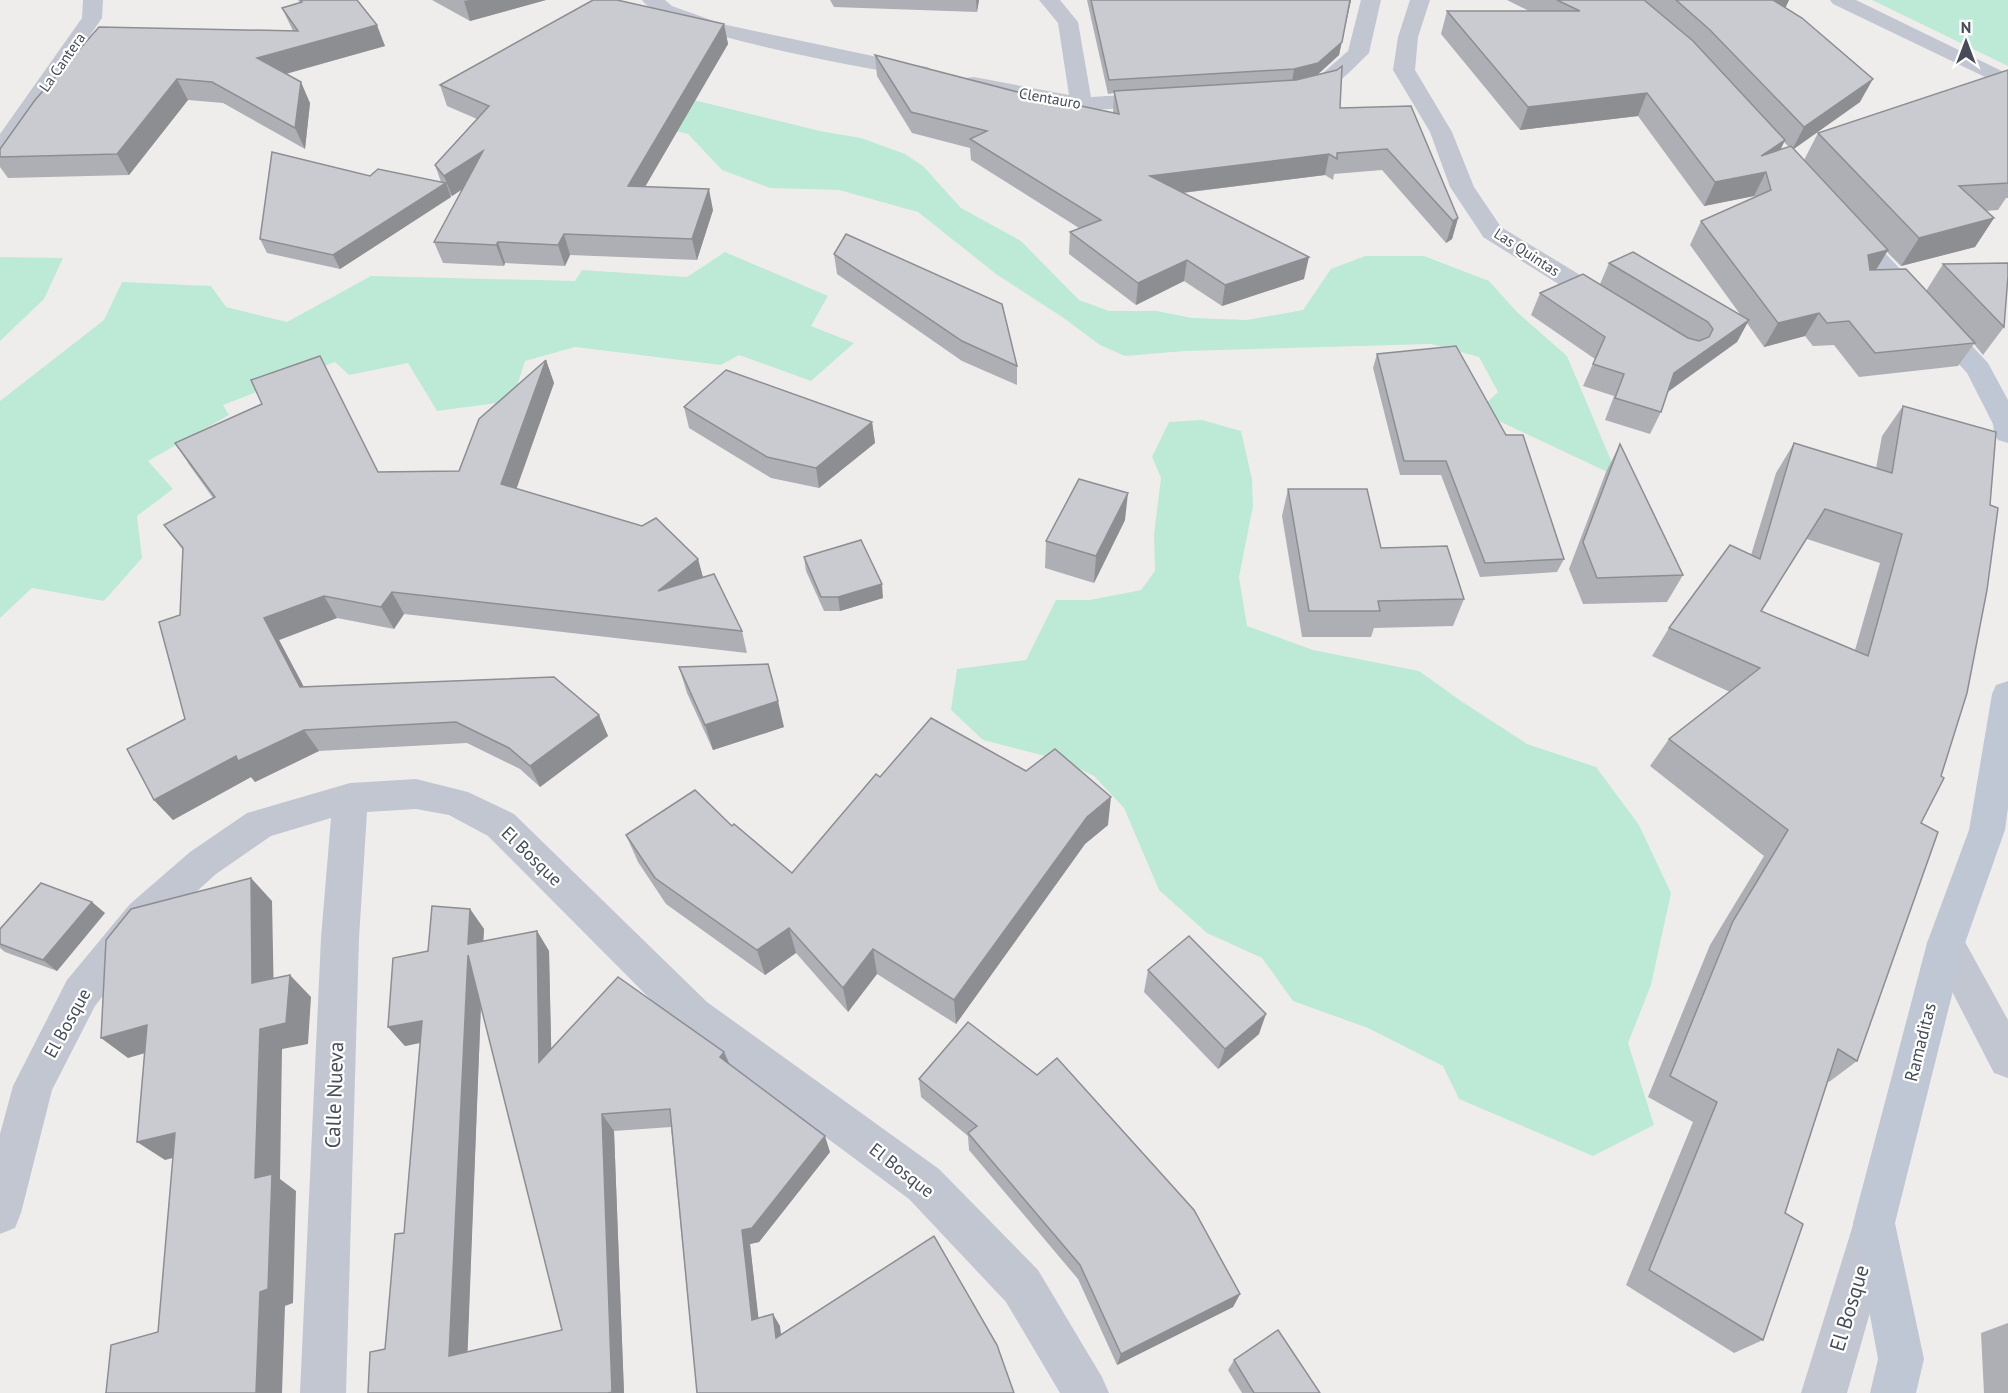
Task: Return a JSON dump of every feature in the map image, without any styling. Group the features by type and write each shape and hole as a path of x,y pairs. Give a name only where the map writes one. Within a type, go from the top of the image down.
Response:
{"street":[{"name":"La Cantera","path":"0,150 92,18 93,0"},
{"path":"652,0 665,10 716,29 934,75"},
{"path":"1049,0 1068,22 1081,105"},
{"path":"1280,93 1324,84 1358,53 1371,0"},
{"name":"Las Quintas","path":"1420,0 1408,37 1404,70 1441,132 1462,187 1492,232 1629,316"},
{"path":"1840,0 2008,82"},
{"name":"Clentauro","path":"957,80 1081,105 1175,99"},
{"path":"1833,212 1978,369 2007,424 2008,434"},
{"name":"Ramaditas","path":"1893,1393 1901,1359 1874,1223 1946,943 1987,830 2008,694"},
{"name":"El Bosque","path":"0,1212 33,1086 81,993 143,916 203,863 260,824 350,798 416,794 456,802 501,825 693,1015 924,1184 1022,1287 1086,1393"},
{"name":"Calle Nueva","path":"323,1393 340,938 350,798"},
{"path":"1946,943 2008,1059"},
{"name":"El Bosque","path":"1824,1393 1874,1223"}],"green space":[{"path":"1872,0 2008,0 2008,66"},
{"path":"645,88 820,131 861,138 905,154 923,166 961,208 1021,241 1079,300 1109,311 1157,311 1192,318 1247,320 1303,310 1331,269 1365,256 1424,256 1489,281 1517,312 1567,356 1618,477 1478,411 1498,392 1479,357 1431,344 1185,351 1125,356 1100,345 996,274 918,212 839,190 770,188 722,170 688,134 615,116"},
{"path":"725,252 828,296 811,326 854,343 811,381 739,355 721,365 575,347 525,361 512,401 437,411 408,363 349,375 335,362 223,405 229,415 148,461 173,489 137,516 142,558 104,601 32,588 0,618 0,401 104,320 122,282 211,286 226,307 287,322 371,276 575,281 582,270 687,277"},
{"path":"0,257 63,258 44,299 0,341"},
{"path":"1202,420 1241,431 1252,479 1253,506 1239,577 1247,626 1313,650 1419,671 1527,744 1596,767 1639,825 1671,893 1651,985 1628,1043 1654,1125 1593,1156 1459,1099 1443,1066 1368,1028 1293,1001 1262,958 1207,933 1159,890 1124,808 1094,776 1061,760 983,740 951,710 957,669 1026,660 1056,600 1090,600 1141,590 1155,571 1154,534 1161,478 1152,457 1169,422"}],"building":[{"path":"301,0 357,0 377,25 257,58 301,82 295,128 212,82 177,79 117,154 0,157 0,149 35,100 99,27 298,31 282,8 302,2"},
{"path":"593,0 617,0 724,24 628,186 709,189 692,239 564,234 558,245 434,242 483,151 444,176 435,165 489,106 440,85"},
{"path":"1091,0 1350,0 1342,42 1318,63 1294,69 1109,80"},
{"path":"1557,0 1644,0 1693,41 1785,140 1761,156 1791,146 1888,250 1868,255 1870,270 1906,269 1975,343 1875,353 1849,321 1827,323 1819,313 1778,323 1701,221 1771,190 1766,172 1715,182 1647,93 1528,107 1447,11 1580,11"},
{"path":"1676,0 1773,0 1802,18 1873,79 1804,127 1710,30"},
{"path":"875,55 1029,95 1119,114 1114,91 1296,80 1337,70 1342,66 1340,108 1411,106 1458,218 1453,221 1387,149 1337,153 1337,159 1329,154 1150,176 1309,257 1225,285 1187,260 1138,283 1070,232 1101,220 970,139 987,131 911,112"},
{"path":"2008,70 2008,183 1959,186 1994,218 1919,238 1818,133"},
{"path":"272,152 370,176 378,169 446,183 333,255 260,239"},
{"path":"846,234 1002,304 1017,366 962,341 834,254"},
{"path":"1633,252 1749,320 1674,373 1661,412 1615,398 1624,374 1593,364 1605,337 1540,293 1583,274 1688,338 1699,341 1709,337 1713,329 1708,322 1609,263"},
{"path":"2008,263 2004,327 1943,264"},
{"path":"1456,346 1506,435 1523,435 1564,559 1485,563 1446,461 1404,461 1377,354"},
{"path":"320,356 378,472 459,471 479,419 546,360 501,484 642,526 656,518 698,559 658,591 714,574 742,631 392,592 381,607 324,596 264,618 300,687 554,677 599,715 530,766 509,748 456,722 304,730 238,761 236,756 154,800 127,749 185,719 159,622 180,615 183,548 164,525 215,497 175,443 262,404 251,380"},
{"path":"726,370 872,422 816,468 767,457 684,407"},
{"path":"1903,406 1996,432 1990,505 1998,508 1987,590 1967,693 1941,776 1944,778 1921,823 1938,832 1857,1061 1838,1049 1785,1213 1803,1224 1763,1340 1649,1270 1717,1102 1670,1076 1733,921 1788,830 1669,739 1760,668 1669,628 1730,545 1760,559 1794,443 1892,473","holes":["1825,509 1902,534 1868,656 1761,611"]},
{"path":"1620,444 1683,575 1597,578 1583,542"},
{"path":"1079,479 1128,493 1096,556 1046,541"},
{"path":"1288,489 1367,489 1381,548 1447,546 1464,599 1378,601 1380,611 1309,611"},
{"path":"861,540 882,584 838,597 821,597 804,557"},
{"path":"768,664 778,701 705,725 679,667"},
{"path":"931,718 1026,771 1055,749 1111,797 1087,817 954,1000 873,949 843,988 789,928 757,950 655,878 626,835 695,790 732,826 734,824 792,873 876,774 880,777"},
{"path":"251,878 252,983 290,975 286,1023 260,1029 255,1178 272,1174 268,1289 260,1292 256,1393 106,1393 111,1345 158,1332 175,1133 137,1142 147,1025 101,1038 106,940 131,909"},
{"path":"41,883 92,902 43,960 0,944 0,929"},
{"path":"432,906 470,909 468,944 537,931 539,1062 618,977 724,1052 720,1057 825,1136 752,1228 742,1230 752,1320 773,1314 776,1338 934,1236 997,1345 1014,1393 697,1393 670,1109 602,1114 612,1392 368,1393 370,1352 385,1349 395,1234 404,1233 422,1021 388,1027 393,958 428,951","holes":["468,955 562,1330 449,1356"]},
{"path":"1189,936 1266,1014 1225,1049 1148,970"},
{"path":"968,1022 1037,1075 1057,1058 1194,1210 1240,1294 1121,1354 1080,1265 968,1133 977,1126 919,1079"},
{"path":"1278,1330 1320,1393 1254,1393 1234,1360"}]}
